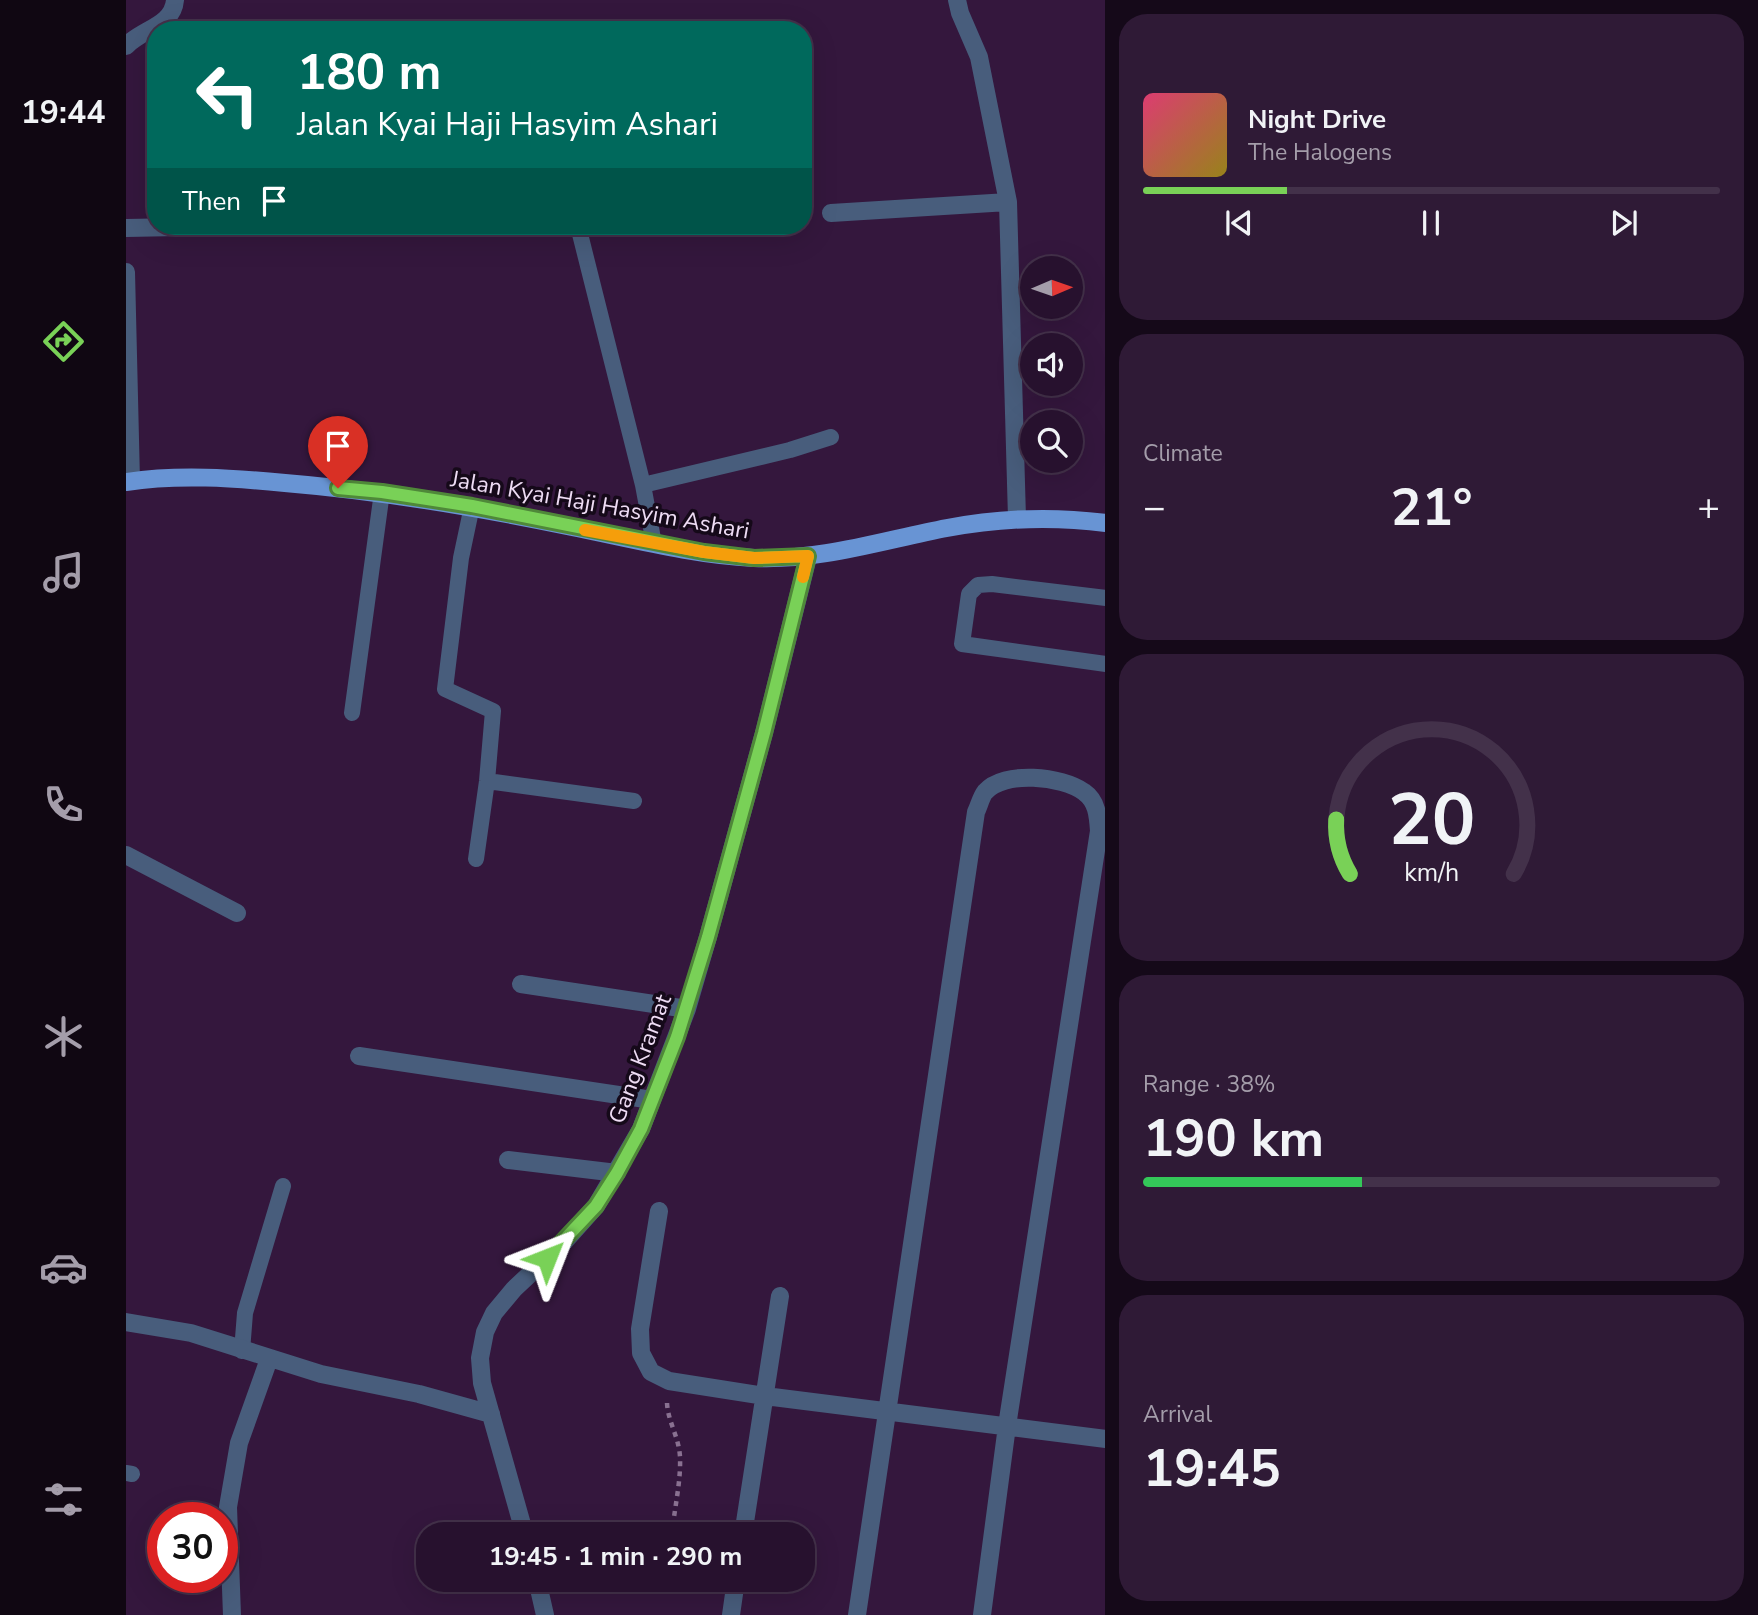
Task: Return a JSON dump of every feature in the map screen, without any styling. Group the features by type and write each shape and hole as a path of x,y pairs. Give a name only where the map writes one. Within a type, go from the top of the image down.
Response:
{"main road":[{"name":"Jalan Kyai Haji Hasyim Ashari","path":"129,482 179,478 251,480 382,492 472,506 654,544 754,558 808,556 950,528 1017,518 1079,519 1105,523"}],"street":[{"path":"165,21 176,0"},
{"path":"957,0 979,57 1008,202 1017,518"},
{"path":"126,46 135,36 147,30"},
{"path":"831,213 1008,202"},
{"path":"126,229 147,228"},
{"path":"126,272 129,482"},
{"name":"Gang Kramat","path":"521,1522 482,1383 480,1358 485,1332 494,1313 514,1289 564,1242 596,1206 641,1129 687,1009 764,733 808,556"},
{"path":"857,1615 976,812 985,792 1002,780 1023,777 1065,783 1085,792 1097,810 1100,831 1007,1426 982,1615"},
{"path":"126,855 237,913"},
{"path":"522,984 687,1009"},
{"path":"359,1056 652,1100"},
{"path":"508,1160 617,1173"},
{"path":"659,1211 640,1329 640,1353 651,1372 669,1381 765,1396 1105,1439"},
{"path":"745,1522 780,1296"},
{"path":"126,1322 191,1333 321,1374 491,1414"},
{"path":"232,1615 228,1507 239,1443 269,1359"},
{"path":"540,1592 545,1615"},
{"path":"731,1615 734,1592"}],"lane":[{"path":"580,235 643,485 654,544"},
{"path":"643,485 790,450 831,437"},
{"path":"352,713 382,492"},
{"path":"472,506 461,558 445,689 493,711 476,859"},
{"path":"1105,598 992,584 978,585 969,594 962,645 1105,664"},
{"path":"487,781 634,801"},
{"path":"242,1351 244,1313 283,1186"}],"path":[{"path":"669,1381 667,1406 670,1422 677,1436 680,1457 673,1522"}],"slow traffic":[{"path":"585,530 654,544 754,558 808,556 803,577"}],"route":[{"path":"338,488 472,506 704,552 754,558 808,556 764,733 708,937 677,1037 641,1129 617,1173 596,1206 547,1258"}]}
